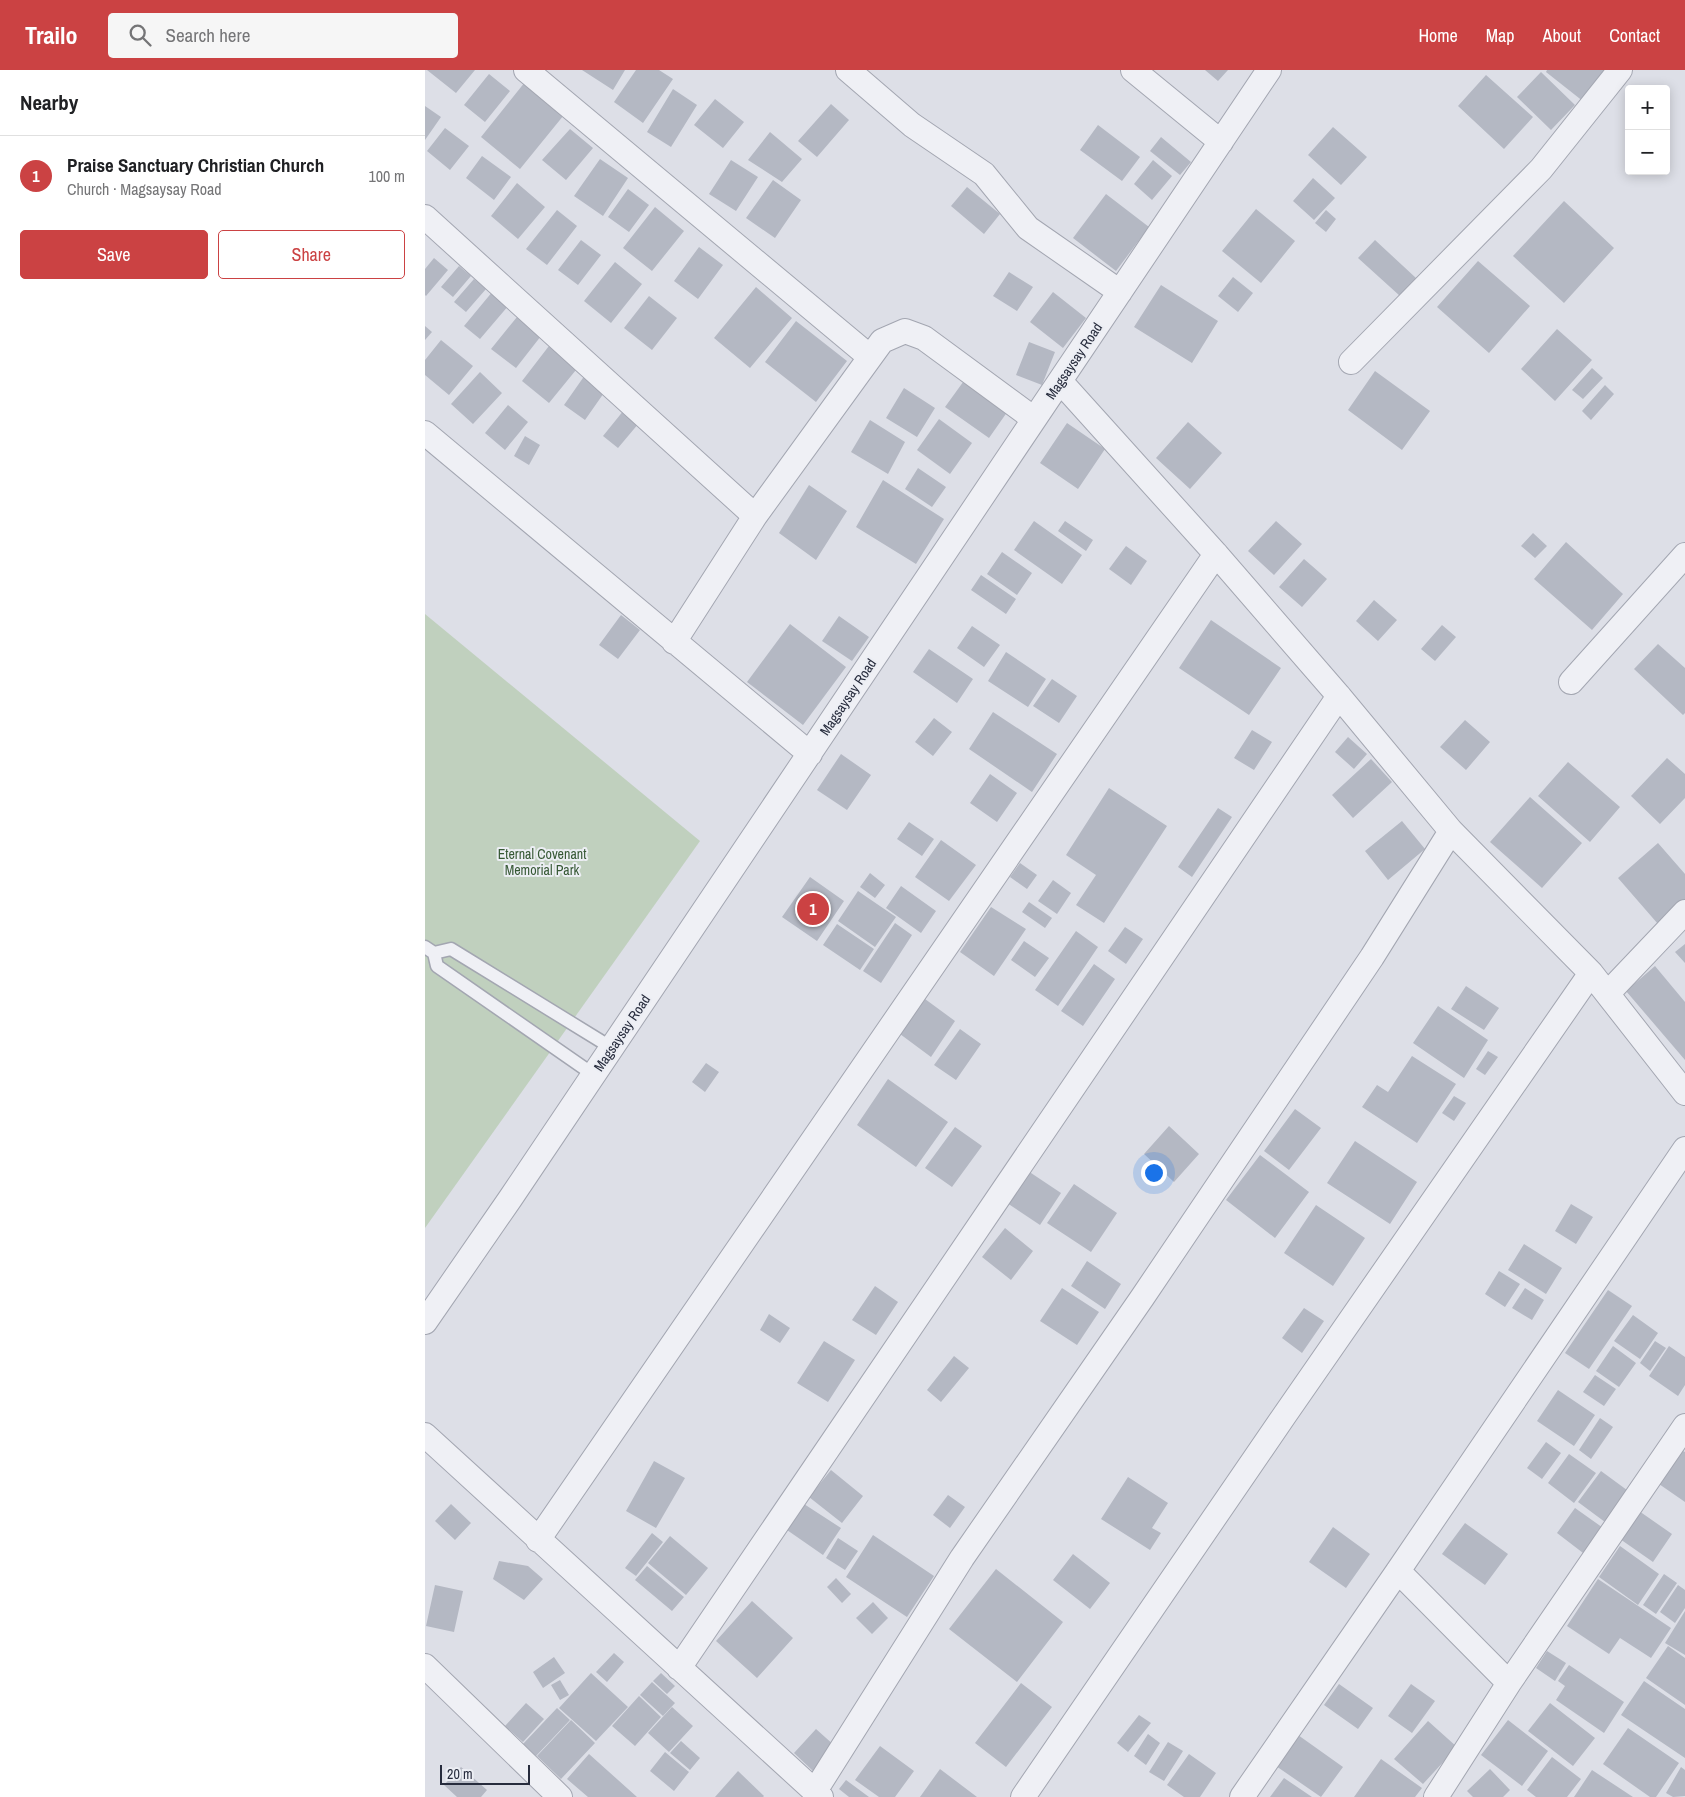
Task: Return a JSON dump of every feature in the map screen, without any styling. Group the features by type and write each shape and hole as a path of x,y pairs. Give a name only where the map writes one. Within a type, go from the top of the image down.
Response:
{"street":[{"path":"526,70 869,358"},
{"path":"848,70 911,126 984,174 1027,228 1120,292"},
{"path":"1133,70 1221,142"},
{"name":"Magsaysay Road","path":"425,1322 612,1048 1269,70"},
{"path":"1351,362 1541,169 1620,70"},
{"path":"425,217 755,516"},
{"path":"674,642 755,516 882,341 905,331 923,338 1035,420"},
{"path":"1060,381 1216,554 1339,696 1451,831 1591,973 1685,1093"},
{"path":"425,433 809,754"},
{"path":"539,1540 1216,554"},
{"path":"1571,682 1685,555"},
{"path":"679,1668 1339,696"},
{"path":"425,1435 818,1794 962,1558 1142,1298 1367,965 1451,831"},
{"path":"1608,993 1685,912"},
{"path":"1023,1797 1591,973"},
{"path":"1242,1797 1398,1572 1685,1150"},
{"path":"1436,1797 1509,1683 1685,1426"},
{"path":"1398,1572 1509,1683"},
{"path":"425,1666 560,1797"}],"lane":[{"path":"593,1075 437,966 429,950 451,949 612,1048"}],"green space":[{"name":"Eternal Covenant Memorial Park","path":"425,614 700,841 425,1228"}],"building":[{"path":"427,70 475,70 456,93"},
{"path":"582,70 625,70 613,90"},
{"path":"636,70 659,70 673,79 643,123 614,102"},
{"path":"1205,70 1228,70 1218,81"},
{"path":"1547,70 1609,70 1584,102 1546,72"},
{"path":"1541,72 1575,105 1551,130 1517,97"},
{"path":"489,74 510,91 485,122 464,105"},
{"path":"1486,75 1533,117 1504,149 1458,106"},
{"path":"529,77 568,110 520,169 481,137"},
{"path":"673,89 697,105 671,147 647,132"},
{"path":"715,99 744,122 723,148 694,125"},
{"path":"831,104 849,120 817,157 798,141"},
{"path":"425,106 441,117 425,140"},
{"path":"1098,125 1140,157 1122,181 1080,150"},
{"path":"1333,127 1367,157 1341,185 1308,155"},
{"path":"445,128 469,146 450,170 427,151"},
{"path":"570,129 593,148 566,180 542,160"},
{"path":"770,132 802,159 782,182 748,160"},
{"path":"1161,137 1191,162 1180,175 1150,151"},
{"path":"482,156 511,177 494,200 466,178"},
{"path":"600,159 628,178 603,216 574,196"},
{"path":"731,160 758,177 736,211 709,194"},
{"path":"1153,160 1172,176 1152,200 1134,184"},
{"path":"1313,178 1335,198 1314,220 1293,201"},
{"path":"773,180 801,200 775,238 746,218"},
{"path":"517,183 545,207 518,239 491,216"},
{"path":"967,187 1000,214 984,234 951,206"},
{"path":"628,189 649,205 629,232 608,217"},
{"path":"1106,194 1149,227 1116,271 1073,238"},
{"path":"1564,201 1614,248 1564,303 1513,256"},
{"path":"655,207 684,231 652,271 623,248"},
{"path":"1256,209 1295,241 1261,283 1222,251"},
{"path":"557,210 577,226 547,265 526,249"},
{"path":"1326,210 1336,219 1326,232 1315,223"},
{"path":"581,240 601,255 578,285 558,270"},
{"path":"1375,240 1416,278 1400,296 1358,258"},
{"path":"699,247 723,265 698,299 674,281"},
{"path":"434,258 448,270 426,296 425,269"},
{"path":"1478,261 1530,306 1489,353 1437,307"},
{"path":"615,262 642,284 611,323 584,301"},
{"path":"459,266 471,276 453,297 441,287"},
{"path":"1009,272 1033,287 1017,311 993,296"},
{"path":"1233,277 1253,293 1238,312 1218,296"},
{"path":"474,279 486,289 466,312 454,302"},
{"path":"1161,285 1218,321 1192,363 1134,327"},
{"path":"756,287 792,318 750,368 714,338"},
{"path":"493,291 509,305 480,339 464,326"},
{"path":"1053,292 1086,318 1063,348 1030,322"},
{"path":"649,296 677,318 652,350 624,328"},
{"path":"517,317 541,336 516,368 491,349"},
{"path":"796,321 847,361 816,402 765,362"},
{"path":"425,326 432,332 425,340"},
{"path":"1557,329 1592,360 1555,401 1521,369"},
{"path":"441,340 473,366 449,395 425,375 425,360"},
{"path":"552,342 580,365 549,403 522,381"},
{"path":"1029,342 1055,352 1042,385 1016,375"},
{"path":"1592,368 1603,378 1583,399 1572,390"},
{"path":"1375,371 1430,411 1402,450 1348,410"},
{"path":"480,372 502,393 473,424 451,404"},
{"path":"585,375 606,390 585,420 564,405"},
{"path":"966,378 1010,408 989,438 945,407"},
{"path":"1605,385 1614,394 1591,420 1582,411"},
{"path":"904,388 935,408 917,437 886,418"},
{"path":"508,405 528,422 505,450 485,433"},
{"path":"624,410 639,423 618,448 603,436"},
{"path":"939,419 972,443 950,474 917,450"},
{"path":"870,420 905,442 888,474 851,452"},
{"path":"1188,422 1222,453 1190,489 1156,458"},
{"path":"1067,423 1105,449 1078,489 1040,463"},
{"path":"525,436 540,445 529,465 514,456"},
{"path":"918,468 946,487 932,507 905,489"},
{"path":"883,480 944,519 916,564 856,527"},
{"path":"809,485 847,511 816,560 779,533"},
{"path":"1034,521 1082,555 1062,584 1014,550"},
{"path":"1065,521 1093,540 1086,551 1058,531"},
{"path":"1276,521 1302,544 1274,575 1248,551"},
{"path":"1533,533 1547,546 1535,558 1521,546"},
{"path":"1566,542 1623,594 1592,630 1534,579"},
{"path":"1126,546 1147,561 1131,585 1109,569"},
{"path":"1002,552 1032,573 1017,595 987,574"},
{"path":"1304,559 1327,579 1302,607 1279,587"},
{"path":"981,575 1016,599 1006,614 971,590"},
{"path":"1374,600 1397,620 1378,641 1356,621"},
{"path":"621,615 640,630 618,659 599,645"},
{"path":"839,616 869,637 852,661 822,641"},
{"path":"1211,620 1281,668 1249,715 1179,668"},
{"path":"790,624 846,667 803,725 747,682"},
{"path":"1442,625 1456,637 1435,661 1421,649"},
{"path":"972,626 1000,645 984,667 957,648"},
{"path":"1658,644 1685,668 1685,713 1683,715 1634,669"},
{"path":"929,649 973,679 957,703 913,672"},
{"path":"1006,652 1046,679 1028,707 988,681"},
{"path":"1052,679 1077,696 1059,723 1033,706"},
{"path":"993,712 1057,754 1032,792 969,749"},
{"path":"934,718 952,732 933,756 915,742"},
{"path":"1465,720 1490,742 1466,770 1440,747"},
{"path":"1252,730 1272,742 1254,770 1234,758"},
{"path":"1348,737 1367,754 1354,769 1335,752"},
{"path":"841,754 871,775 847,810 817,790"},
{"path":"1667,758 1685,774 1685,798 1660,824 1631,796"},
{"path":"1371,759 1392,782 1353,818 1332,795"},
{"path":"1568,762 1620,807 1590,842 1538,796"},
{"path":"990,774 1017,793 997,822 970,803"},
{"path":"1109,788 1167,826 1104,923 1076,905 1096,875 1066,855"},
{"path":"1530,797 1582,843 1542,888 1490,842"},
{"path":"1218,808 1232,817 1192,877 1178,867"},
{"path":"1402,821 1425,849 1388,880 1365,851"},
{"path":"909,822 934,839 922,856 897,839"},
{"path":"941,840 976,865 949,901 915,877"},
{"path":"1658,843 1685,874 1685,902 1658,924 1618,878"},
{"path":"1020,863 1037,875 1027,889 1010,877"},
{"path":"870,873 885,885 875,898 860,887"},
{"path":"810,877 844,901 817,941 782,917"},
{"path":"1053,880 1071,893 1057,914 1038,901"},
{"path":"901,886 936,911 921,933 886,908"},
{"path":"858,891 896,917 875,947 838,921"},
{"path":"1029,902 1052,918 1045,928 1022,912"},
{"path":"991,907 1026,929 994,976 960,952"},
{"path":"895,923 912,935 881,983 863,971"},
{"path":"837,924 874,949 860,970 823,945"},
{"path":"1125,927 1143,939 1126,964 1108,951"},
{"path":"1076,931 1098,947 1058,1006 1035,990"},
{"path":"1024,941 1049,958 1035,977 1011,960"},
{"path":"1685,944 1685,963 1675,952"},
{"path":"1094,964 1115,979 1083,1026 1061,1011"},
{"path":"1655,966 1685,1002 1685,1060 1626,991"},
{"path":"1466,986 1499,1008 1484,1030 1451,1009"},
{"path":"925,999 955,1021 931,1057 900,1034"},
{"path":"1438,1006 1488,1040 1464,1078 1413,1043"},
{"path":"960,1029 981,1044 956,1080 934,1065"},
{"path":"1488,1051 1498,1057 1485,1075 1476,1069"},
{"path":"1412,1056 1456,1084 1417,1143 1362,1107 1377,1085 1388,1092"},
{"path":"706,1063 719,1072 705,1092 692,1082"},
{"path":"888,1079 948,1122 916,1167 857,1125"},
{"path":"1454,1096 1466,1103 1454,1121 1442,1113"},
{"path":"1295,1109 1321,1128 1289,1170 1264,1151"},
{"path":"1169,1126 1199,1154 1174,1182 1144,1154"},
{"path":"955,1127 982,1146 952,1187 925,1168"},
{"path":"1355,1141 1417,1182 1390,1224 1327,1183"},
{"path":"1260,1155 1309,1192 1275,1238 1226,1200"},
{"path":"1028,1171 1061,1193 1040,1225 1007,1203"},
{"path":"1074,1184 1117,1213 1091,1252 1047,1223"},
{"path":"1571,1204 1593,1217 1576,1244 1555,1231"},
{"path":"1316,1205 1365,1238 1333,1286 1284,1253"},
{"path":"1005,1228 1033,1251 1011,1280 982,1257"},
{"path":"1524,1244 1562,1268 1546,1294 1508,1270"},
{"path":"1087,1261 1121,1284 1105,1309 1071,1286"},
{"path":"1499,1271 1520,1284 1505,1307 1485,1294"},
{"path":"875,1286 898,1302 876,1335 852,1320"},
{"path":"1062,1288 1099,1312 1077,1345 1040,1321"},
{"path":"1525,1288 1544,1300 1532,1320 1512,1308"},
{"path":"1608,1290 1632,1306 1589,1369 1565,1353"},
{"path":"1304,1308 1324,1321 1302,1353 1282,1338"},
{"path":"769,1314 790,1328 780,1343 760,1330"},
{"path":"1633,1315 1658,1333 1640,1359 1614,1341"},
{"path":"824,1341 855,1360 828,1402 797,1383"},
{"path":"1655,1341 1666,1348 1650,1371 1640,1363"},
{"path":"1613,1346 1636,1363 1619,1387 1596,1371"},
{"path":"1669,1346 1685,1357 1685,1385 1678,1396 1649,1376"},
{"path":"954,1356 969,1368 941,1402 927,1390"},
{"path":"1595,1375 1616,1389 1604,1406 1583,1392"},
{"path":"1558,1390 1595,1415 1574,1446 1537,1421"},
{"path":"1600,1418 1613,1427 1591,1459 1579,1450"},
{"path":"1546,1442 1561,1453 1542,1479 1527,1468"},
{"path":"1683,1451 1685,1452 1685,1502 1659,1484"},
{"path":"1569,1454 1596,1473 1574,1503 1548,1483"},
{"path":"654,1461 685,1478 656,1528 626,1511"},
{"path":"831,1470 863,1496 842,1523 809,1497"},
{"path":"1601,1471 1631,1493 1609,1525 1578,1502"},
{"path":"1128,1477 1168,1503 1152,1528 1161,1533 1150,1550 1101,1519"},
{"path":"948,1495 965,1507 950,1528 933,1515"},
{"path":"451,1504 471,1523 455,1540 435,1521"},
{"path":"804,1504 841,1528 823,1555 787,1530"},
{"path":"1575,1508 1606,1530 1587,1556 1557,1533"},
{"path":"1639,1511 1672,1534 1653,1562 1620,1539"},
{"path":"1465,1523 1508,1554 1485,1585 1442,1554"},
{"path":"1333,1527 1370,1554 1346,1588 1309,1562"},
{"path":"652,1533 663,1542 636,1576 625,1568"},
{"path":"873,1535 934,1576 907,1617 846,1577"},
{"path":"670,1536 708,1568 686,1595 648,1563"},
{"path":"838,1538 858,1551 845,1570 826,1558"},
{"path":"1620,1546 1659,1574 1638,1605 1599,1577"},
{"path":"1073,1554 1110,1583 1090,1609 1053,1580"},
{"path":"499,1561 528,1566 543,1579 524,1600 493,1579"},
{"path":"647,1566 684,1597 672,1611 635,1580"},
{"path":"996,1569 1063,1622 1017,1682 949,1629"},
{"path":"1664,1574 1677,1583 1656,1614 1643,1605"},
{"path":"836,1578 851,1594 842,1603 827,1587"},
{"path":"1598,1579 1671,1628 1651,1658 1620,1638 1609,1654 1567,1626"},
{"path":"435,1585 463,1591 454,1632 426,1626"},
{"path":"1678,1585 1685,1590 1685,1608 1675,1623 1660,1612"},
{"path":"752,1601 793,1638 757,1678 716,1641"},
{"path":"873,1602 888,1618 872,1634 856,1618"},
{"path":"1685,1611 1685,1655 1665,1643"},
{"path":"1668,1646 1685,1658 1685,1705 1646,1678"},
{"path":"1547,1651 1566,1663 1555,1681 1536,1668"},
{"path":"614,1653 624,1662 607,1682 596,1672"},
{"path":"554,1657 565,1673 543,1688 533,1672"},
{"path":"1569,1665 1624,1702 1604,1733 1556,1700 1565,1686 1558,1681"},
{"path":"591,1673 628,1707 596,1741 559,1708"},
{"path":"661,1673 675,1686 667,1694 653,1681"},
{"path":"560,1680 569,1695 560,1700 551,1685"},
{"path":"1644,1681 1685,1709 1685,1758 1621,1715"},
{"path":"652,1682 675,1703 663,1716 640,1695"},
{"path":"1021,1683 1052,1707 1006,1767 975,1743"},
{"path":"1339,1684 1373,1708 1358,1729 1324,1705"},
{"path":"1411,1684 1435,1701 1412,1733 1388,1716"},
{"path":"639,1696 661,1717 635,1746 612,1726"},
{"path":"526,1703 544,1719 523,1742 505,1726"},
{"path":"1550,1703 1595,1738 1573,1766 1528,1731"},
{"path":"672,1707 693,1726 669,1752 648,1733"},
{"path":"557,1708 570,1720 536,1756 523,1744"},
{"path":"1139,1715 1151,1723 1128,1752 1117,1743"},
{"path":"571,1720 595,1743 561,1779 537,1756"},
{"path":"1508,1720 1548,1751 1522,1786 1481,1755"},
{"path":"1428,1721 1457,1747 1423,1784 1394,1759"},
{"path":"1628,1728 1679,1763 1656,1797 1650,1797 1603,1764"},
{"path":"816,1729 835,1746 813,1771 794,1753"},
{"path":"1148,1734 1160,1743 1146,1765 1134,1756"},
{"path":"1298,1735 1343,1767 1321,1797 1276,1766"},
{"path":"681,1741 700,1758 690,1770 670,1753"},
{"path":"1168,1742 1183,1751 1164,1781 1149,1772"},
{"path":"880,1746 914,1771 895,1797 879,1797 855,1780"},
{"path":"665,1752 689,1772 674,1791 650,1771"},
{"path":"589,1754 637,1797 588,1797 567,1779"},
{"path":"1189,1754 1216,1773 1200,1797 1184,1797 1167,1785"},
{"path":"1552,1757 1581,1779 1567,1797 1536,1797 1527,1790"},
{"path":"1381,1759 1422,1788 1415,1797 1354,1797"},
{"path":"461,1767 487,1790 481,1797 457,1797 444,1785"},
{"path":"1681,1767 1685,1770 1685,1796 1673,1797 1666,1793"},
{"path":"940,1769 977,1797 920,1797"},
{"path":"1490,1769 1510,1790 1503,1797 1473,1797 1467,1791"},
{"path":"1592,1770 1633,1797 1574,1797"},
{"path":"738,1771 764,1796 763,1797 715,1797"},
{"path":"1284,1778 1312,1797 1270,1797"},
{"path":"846,1780 869,1797 849,1797 839,1789"}],"place":[{"name":"Praise Sanctuary Christian Church","path":"813,909"}]}
